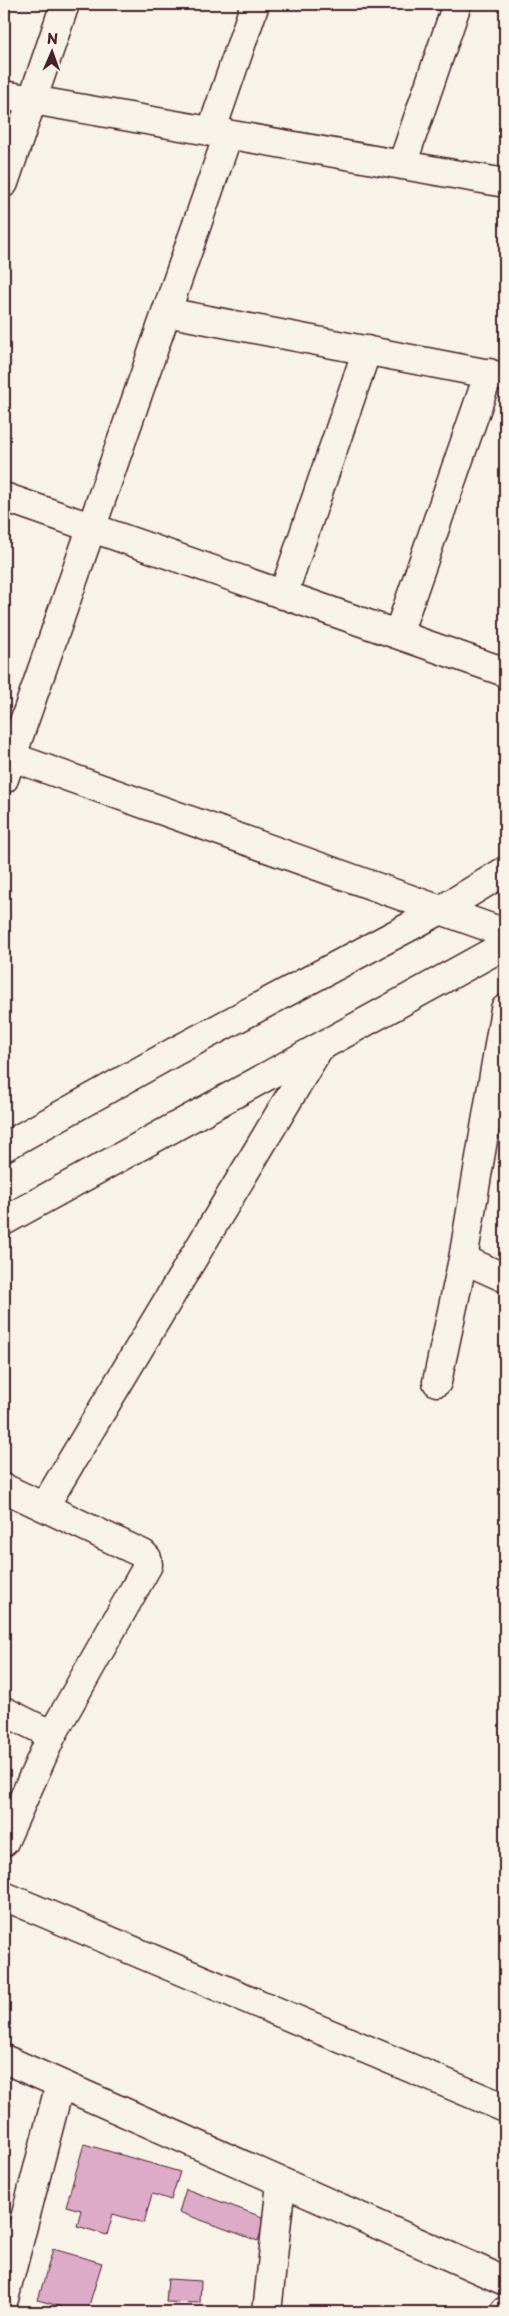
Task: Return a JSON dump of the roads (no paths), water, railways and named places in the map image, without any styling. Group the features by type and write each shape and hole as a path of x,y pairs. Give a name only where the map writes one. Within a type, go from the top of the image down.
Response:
{"street":[{"path":"4,183 65,4"},
{"path":"255,4 166,312 91,528 6,763 505,933"},
{"path":"402,165 457,4"},
{"path":"4,95 505,184"},
{"path":"166,312 497,375 398,634"},
{"path":"283,594 367,350"},
{"path":"4,498 505,672"},
{"path":"4,1147 174,1052 441,910 505,870"},
{"path":"4,1221 505,945"},
{"path":"437,1382 463,1259 500,1063 505,1009"},
{"path":"44,1507 320,1047"},
{"path":"463,1259 505,1278"},
{"path":"4,1488 143,1554 147,1558 148,1565 52,1735 4,1842"},
{"path":"4,1710 52,1735"},
{"path":"4,1896 505,2108"},
{"path":"4,2059 505,2281"},
{"path":"4,2299 60,2084"},
{"path":"267,2312 281,2183"}]}
